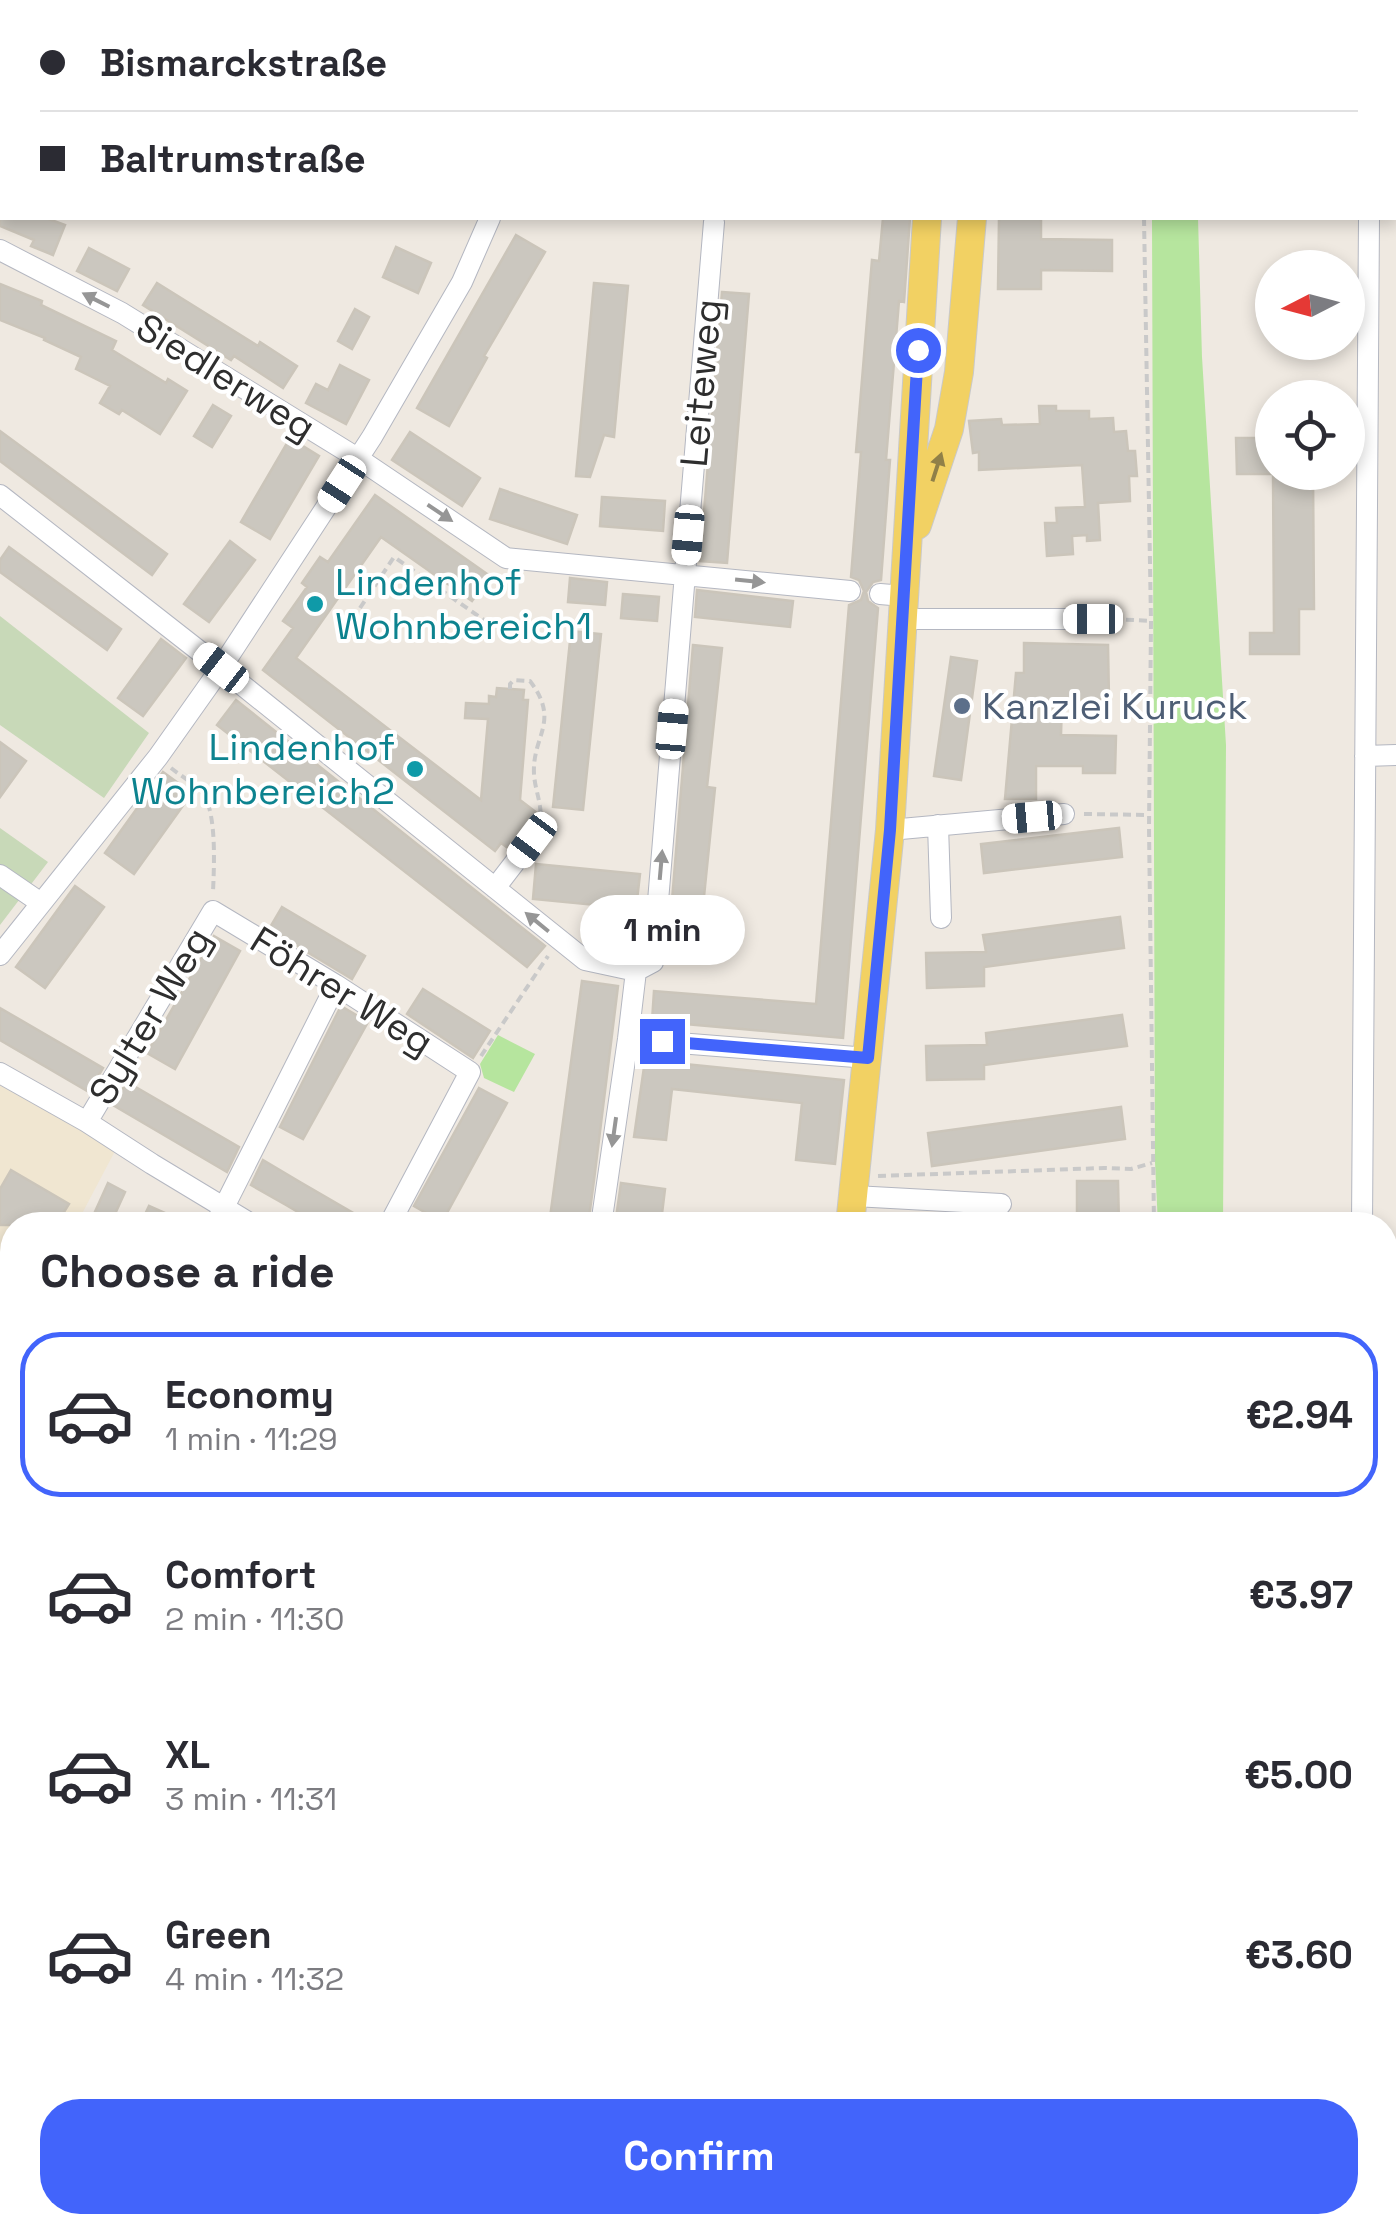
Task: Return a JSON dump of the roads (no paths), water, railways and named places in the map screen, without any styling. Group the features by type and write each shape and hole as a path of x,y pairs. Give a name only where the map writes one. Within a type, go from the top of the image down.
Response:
{"main road":[{"path":"906,560 927,220"},
{"path":"852,1212 890,830 895,603 949,429 959,372 972,220"}],"street":[{"path":"0,955 158,756 221,668 359,459 462,282 489,220"},
{"path":"1362,1212 1369,220"},
{"name":"Leiteweg","path":"603,1212 628,1038 644,966 685,574 714,222"},
{"name":"Siedlerweg","path":"0,250 122,313 359,459 506,558 850,591"},
{"path":"0,495 585,960 644,966"},
{"path":"895,603 1093,619"},
{"path":"1365,756 1396,756"},
{"path":"890,830 1064,814"},
{"path":"938,825 941,918"},
{"path":"495,888 532,840"},
{"path":"0,875 40,903"},
{"name":"Föhrer Weg","path":"212,911 470,1072 395,1212"},
{"name":"Sylter Weg","path":"87,1122 212,911"},
{"path":"222,1212 336,985"},
{"path":"628,1038 868,1058"},
{"path":"0,1074 87,1122 213,1212"},
{"path":"855,1186 1001,1204"}],"place":[{"name":"Lindenhof Wohnbereich1","path":"315,604"},
{"name":"Kanzlei Kuruck","path":"962,706"},
{"name":"Lindenhof Wohnbereich2","path":"415,769"}]}
